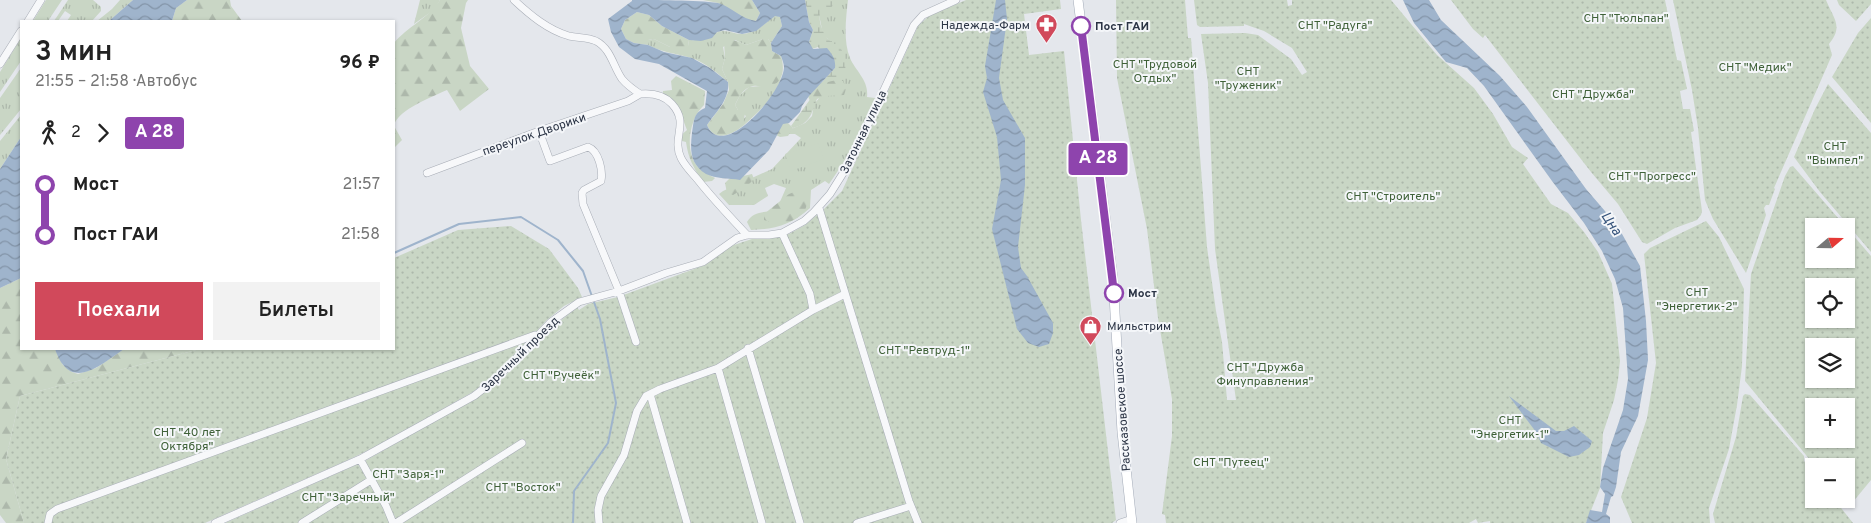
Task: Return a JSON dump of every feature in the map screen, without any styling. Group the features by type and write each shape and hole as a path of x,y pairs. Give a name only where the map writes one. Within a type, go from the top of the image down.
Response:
{"main road":[{"name":"Рассказовское шоссе","path":"1078,0 1113,279 1122,432 1132,521"}],"street":[{"path":"29,20 41,0"},
{"path":"514,0 544,25 570,36 596,41 604,47 622,79 640,94 662,96 672,104 680,115 682,122 678,138 678,148 683,161 712,198 747,235"},
{"name":"Затонная улица","path":"747,235 782,233 804,221 819,208 852,159 914,25 923,15 956,0"},
{"path":"0,64 20,33"},
{"name":"переулок Дворики","path":"427,173 539,131 628,101 640,94"},
{"path":"539,131 550,161 582,149 594,150 602,174 601,181 584,190 582,193 583,204 620,291 636,342"},
{"path":"819,208 911,506 918,523"},
{"path":"782,233 810,294 813,310"},
{"name":"Заречный проезд","path":"215,523 360,459 486,388 538,334 579,302 620,291 666,273 703,262 729,243 747,235"},
{"path":"598,523 601,496 624,455 637,411 643,400 660,389 718,368 813,310 845,294"},
{"path":"48,523 50,514 57,510 538,334"},
{"path":"748,348 800,523"},
{"path":"718,368 762,523"},
{"path":"650,394 687,523"},
{"path":"360,459 394,523 522,443"},
{"path":"302,523 371,480"},
{"path":"858,523 911,506"},
{"path":"1120,523 1132,521"}],"green space":[{"path":"46,0 62,0 49,20 34,20"},
{"path":"68,0 93,0 101,7 101,11 93,20 68,20 71,15 65,11 59,20 55,20"},
{"path":"120,0 133,0 110,20 98,20"},
{"path":"187,0 230,0 231,6 241,20 172,20 176,8"},
{"path":"420,0 440,0 435,9 414,24"},
{"path":"440,0 468,0 461,28 470,66 489,89 460,111 447,90 409,109 395,123 395,42"},
{"path":"703,0 752,0 760,13 756,21 748,20 718,3"},
{"path":"805,0 837,0 830,9 821,10 820,13 822,29 826,36 840,48 845,57 845,72 836,80 820,84 835,68 818,47 812,49 809,42 813,30 809,22"},
{"path":"836,0 848,0 846,44 850,58 866,86 867,97 875,98 850,153 829,184 825,181 811,190 810,208 783,225 768,229 751,230 747,222 750,218 760,213 776,211 786,188 774,184 765,188 768,196 754,205 729,205 719,194 772,169 801,138 795,134 787,134 789,130 805,123 812,116 814,104 838,77 828,39 823,34 818,10"},
{"name":"СНТ \"Ревтруд-1\"","path":"966,0 1060,0 1061,9 1024,14 1029,55 1064,51 1081,220 1116,520 1112,523 399,523 526,442 524,440 396,519 365,461 493,387 553,327 577,307 579,310 588,304 618,297 705,265 731,246 752,239 789,234 805,225 842,191 918,26 929,16"},
{"path":"1116,0 1185,0 1188,38 1191,38 1207,247 1222,342 1227,400 1236,400 1215,249 1208,83 1201,34 1245,33 1258,35 1291,59 1302,75 1307,72 1292,48 1264,31 1244,24 1244,26 1200,27 1197,25 1194,0 1287,0 1288,6 1292,5 1292,0 1391,0 1437,55 1474,88 1493,114 1512,147 1528,158 1523,164 1551,204 1568,213 1584,232 1598,252 1612,284 1620,361 1618,380 1614,400 1603,433 1600,488 1586,523 1490,523 1490,521 1478,523 1476,519 1469,523 1166,523 1165,515 1162,514 1172,436 1172,399 1158,318 1147,229 1117,78"},
{"path":"1451,0 1665,0 1677,60 1681,61 1687,89 1680,91 1683,109 1690,109 1694,131 1691,132 1702,211 1697,220 1675,228 1647,244 1642,242 1618,204 1485,35 1483,38 1473,29"},
{"name":"СНТ \"Медик\"","path":"1673,0 1826,0 1836,22 1836,32 1829,44 1832,55 1774,188 1769,205 1766,205 1764,208 1766,215 1746,273 1713,219 1705,200 1692,90"},
{"path":"1837,0 1871,0 1871,4 1856,21 1839,5"},
{"path":"637,12 649,15 662,26 689,40 688,46 681,50 654,39 648,40 648,45 634,43 626,39 621,29 625,20"},
{"path":"775,15 780,17 782,26 771,43 768,39 763,39 746,45 735,40 723,47 725,58 722,69 728,82 701,62 648,45 648,40 654,39 670,47 688,46 689,40 702,39 721,31 746,34 760,28"},
{"path":"1871,18 1871,123 1832,77 1858,33"},
{"path":"768,39 771,43 772,51 781,56 783,71 780,80 772,86 754,86 745,90 735,105 738,110 743,110 745,113 743,126 724,136 714,134 707,125 723,104 729,90 728,82 722,69 725,58 724,42 732,40 746,45"},
{"path":"20,40 20,62 0,92 0,72"},
{"path":"20,69 20,110 0,135 0,98"},
{"path":"676,76 705,91 704,105 695,118 690,135 690,144 691,153 698,167 715,178 712,181 703,182 694,168 686,142 682,141 679,137 687,130 683,119 676,105 663,94 663,91 672,90 671,81"},
{"path":"781,78 775,92 743,126 743,120 746,116 735,105 740,95 749,87 772,85"},
{"path":"834,80 843,81 846,89 844,95 827,96 810,101 807,94 816,84"},
{"name":"СНТ \"Вымпел\"","path":"1828,84 1871,133 1871,252 1855,233 1855,218 1842,218 1794,157"},
{"path":"811,98 817,99 812,113 807,121 793,128 791,126"},
{"path":"20,116 20,139 0,169 0,141"},
{"path":"784,119 793,128 788,136 780,137 772,133"},
{"path":"395,128 402,140 395,147"},
{"path":"818,143 824,159 791,171 785,154"},
{"path":"1793,166 1838,218 1805,218 1805,268 1855,268 1855,237 1871,256 1871,480 1855,499 1855,458 1808,458 1745,381 1751,274 1785,176 1790,167"},
{"path":"752,174 754,179 745,188 733,195 727,193 725,183 731,177"},
{"path":"802,189 808,195 806,208 801,215 792,221 781,223 764,220 764,214 789,194"},
{"name":"СНТ \"Энергетик-2\"","path":"1706,221 1719,237 1744,289 1742,366 1729,449 1709,508 1710,523 1632,523 1621,497 1647,418 1656,363 1644,254 1650,248"},
{"name":"СНТ \"40 лет Октября\"","path":"511,226 549,249 578,288 582,297 564,306 547,320 492,379 385,442 205,523 24,523 6,459 20,396 196,350 395,350 395,258 458,230"},
{"path":"20,278 20,350 56,350 63,365 78,374 96,368 123,350 196,350 20,396 6,459 24,523 6,523 0,515 0,288"},
{"path":"1745,394 1750,395 1804,456 1805,508 1841,508 1853,523 1715,523 1713,514 1736,437 1743,396"},
{"name":"СНТ \"Заречный\"","path":"358,464 382,502 390,523 225,523"}],"water":[{"path":"133,0 187,0 176,8 172,20 110,20"},
{"path":"676,0 718,3 746,18 756,21 760,13 752,0 805,0 809,22 813,30 809,42 813,49 827,48 834,59 835,68 809,96 800,112 789,123 783,124 769,150 740,180 710,176 697,166 692,156 691,145 695,118 698,112 705,108 707,91 659,64 635,59 619,47 611,32 608,19 632,1","holes":["637,12 649,15 662,26 689,40 701,41 712,38 717,32 725,30 742,34 756,31 775,16 780,17 782,26 771,43 772,51 781,56 784,67 774,92 752,119 738,130 726,135 715,134 707,125 725,100 728,82 710,68 692,58 664,52 626,39 621,29 625,20"]},
{"path":"996,0 1005,0 1007,19 999,78 1003,100 1025,138 1025,185 1018,247 1021,268 1053,323 1053,333 1049,344 1039,347 1028,343 1017,329 992,229 1001,180 997,137 983,92 987,78 985,66"},
{"name":"Цна","path":"1403,0 1429,0 1441,20 1500,76 1527,107 1586,189 1617,225 1640,266 1648,360 1638,416 1621,452 1616,487 1606,514 1610,517 1610,523 1586,523 1590,510 1602,512 1605,494 1600,487 1603,468 1623,410 1628,379 1623,308 1615,279 1602,251 1584,223 1484,86 1467,68 1446,62 1414,23"},
{"path":"20,139 20,278 0,288 0,169"},
{"path":"55,350 123,350 86,372 77,373 69,370 61,362"},
{"path":"1509,396 1556,431 1564,431 1574,426 1592,441 1590,447 1579,455 1569,457 1541,443 1536,432"}],"waterway":[{"path":"395,253 459,224 521,217 558,240 583,271 600,319 616,403 608,443 574,491 573,523"}],"bus line":[{"path":"1081,26 1114,293"}],"place":[{"name":"Пост ГАИ","path":"1081,26"},
{"name":"Надежда-Фарм","path":"1046,44"},
{"name":"Мост","path":"1114,293"},
{"name":"Мильстрим","path":"1091,345"}],"park label":[{"name":"СНТ \"Тюльпан\"","path":"1626,18"},
{"name":"СНТ \"Радуга\"","path":"1335,25"},
{"name":"СНТ \"Трудовой Отдых\"","path":"1155,71"},
{"name":"СНТ \"Труженик\"","path":"1248,78"},
{"name":"СНТ \"Дружба\"","path":"1593,94"},
{"name":"СНТ \"Прогресс\"","path":"1652,176"},
{"name":"СНТ \"Строитель\"","path":"1393,196"},
{"name":"СНТ \"Дружба Финуправления\"","path":"1265,374"},
{"name":"СНТ \"Ручеёк\"","path":"561,375"},
{"name":"СНТ \"Энергетик-1\"","path":"1510,427"},
{"name":"СНТ \"Путеец\"","path":"1231,462"},
{"name":"СНТ \"Заря-1\"","path":"408,474"},
{"name":"СНТ \"Восток\"","path":"523,487"}]}
